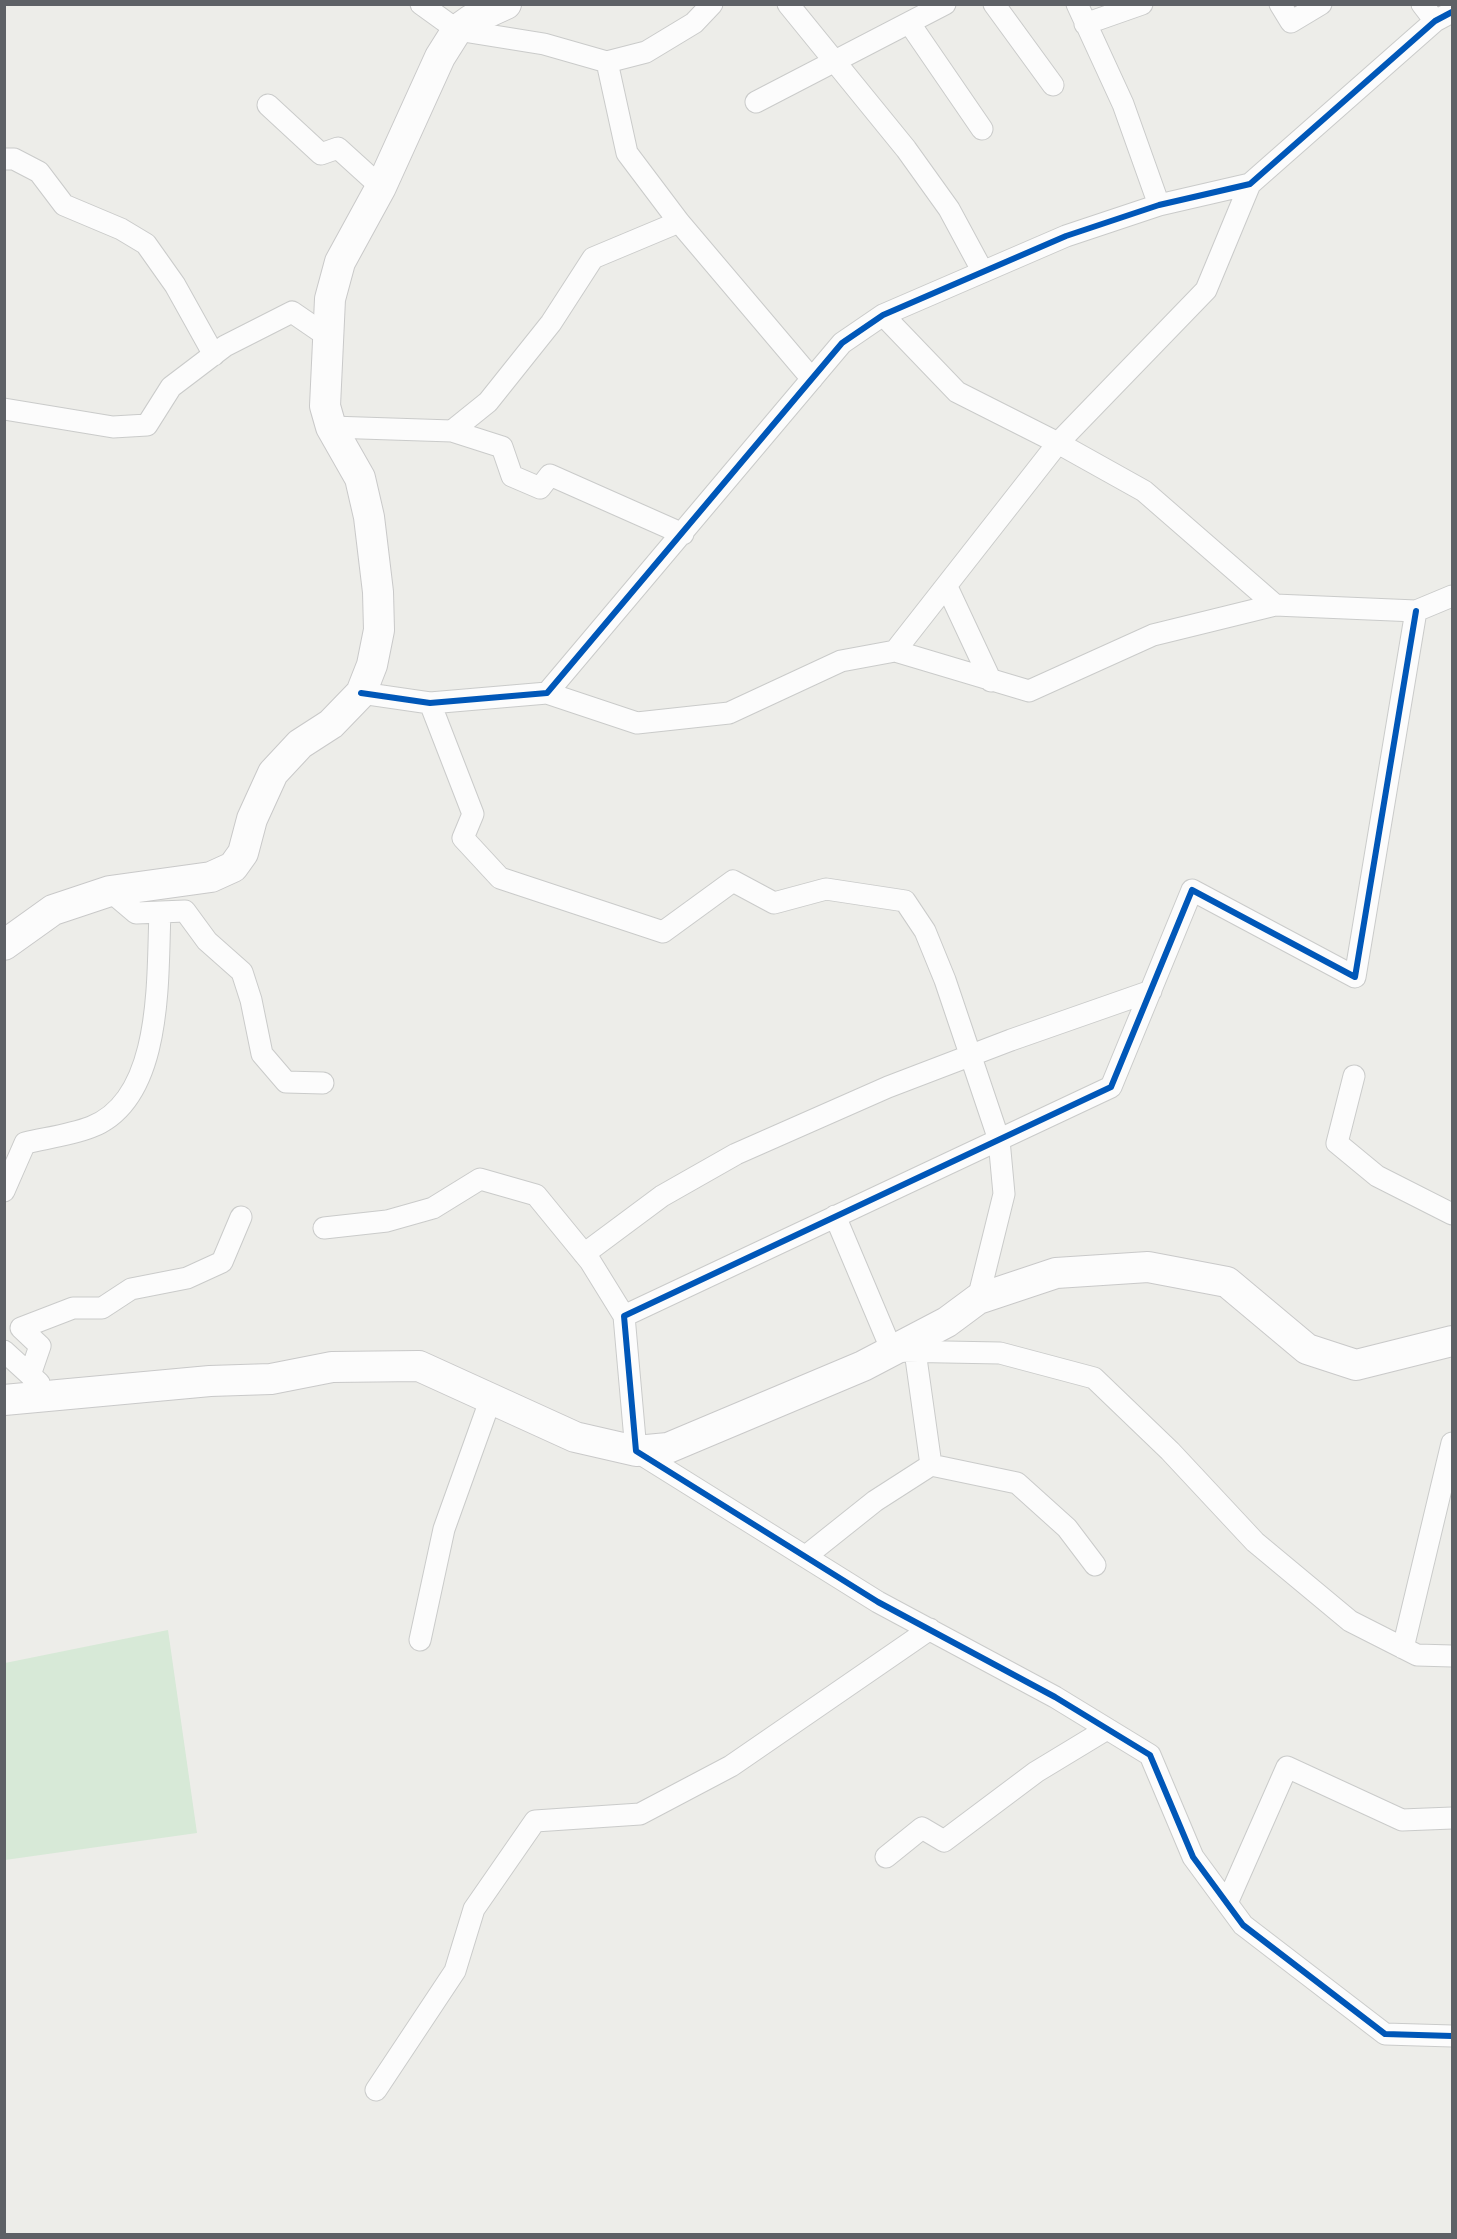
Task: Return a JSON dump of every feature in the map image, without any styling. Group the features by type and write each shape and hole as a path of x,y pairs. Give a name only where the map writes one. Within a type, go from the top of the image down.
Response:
{"street":[{"path":"421,4 457,30 544,44 607,62 646,52 694,23 712,4"},
{"path":"4,945 53,910 110,891 211,877 233,867 243,853 252,819 273,773 300,744 332,724 361,693 372,665 379,630 378,592 369,517 360,478 331,427 325,406 330,299 340,262 381,187 440,57 457,30 471,20 506,4"},
{"path":"788,4 906,149 949,209 983,272"},
{"path":"756,102 945,4"},
{"path":"994,4 1053,85"},
{"path":"1142,4 1081,14 1123,104 1159,205"},
{"path":"1280,4 1290,22 1321,4"},
{"path":"895,651 1058,443 1206,290 1250,184 1437,13"},
{"path":"910,24 982,129"},
{"path":"607,62 627,153 679,222 812,379"},
{"path":"268,105 321,154 338,148 381,187"},
{"path":"4,159 14,159 39,172 64,205 121,229 146,244 175,285 213,355"},
{"path":"547,693 842,343 883,315 1066,236 1159,205 1250,184"},
{"path":"453,431 488,402 551,323 593,258 679,222"},
{"path":"4,409 113,427 147,425 171,387 213,355 292,312 327,336"},
{"path":"883,315 957,392 1058,443 1144,491 1275,605"},
{"path":"331,427 453,431 502,447 512,476 540,488 550,475 683,534"},
{"path":"947,586 991,681"},
{"path":"361,693 430,704 547,693 638,723 729,713 841,661 895,651 1029,691 1153,635 1275,605 1416,611 1452,596"},
{"path":"624,1316 1112,1087 1192,890 1355,977 1416,611"},
{"path":"430,704 472,814 463,838 500,878 663,932 733,881 774,903 826,889 905,901 925,932 971,1055 999,1140 1004,1194 978,1299"},
{"path":"110,891 136,913 185,911 207,941 242,972 251,1000 262,1054 286,1082 323,1083"},
{"path":"4,1191 25,1143 93,1126 120,1108 140,1077 156,1011 160,913"},
{"path":"584,1254 663,1196 736,1154 888,1087 1151,991"},
{"path":"1354,1077 1337,1143 1377,1176 1452,1214"},
{"path":"324,1228 387,1221 433,1208 480,1179 536,1195 584,1254 624,1316 636,1451"},
{"path":"835,1216 903,1351 931,1465"},
{"path":"30,1375 40,1346 21,1328 73,1308 102,1308 131,1289 187,1278 222,1262 241,1217"},
{"path":"4,1400 210,1381 271,1379 332,1367 419,1366 575,1437 636,1451 668,1448 903,1351 978,1299 1056,1273 1148,1267 1227,1282 1307,1349 1356,1365 1452,1341"},
{"path":"4,1351 53,1396"},
{"path":"903,1351 1000,1353 1094,1378 1170,1451 1255,1542 1350,1621 1417,1655 1452,1656"},
{"path":"420,1640 444,1529 490,1398"},
{"path":"1403,1648 1448,1477 1452,1443"},
{"path":"636,1451 878,1602 930,1629 1150,1755 1193,1857 1243,1925 1385,2034 1452,2037"},
{"path":"806,1556 875,1502 931,1465 1017,1484 1066,1528 1095,1565"},
{"path":"376,2090 456,1971 474,1909 535,1821 640,1814 731,1766 930,1629"},
{"path":"885,1857 922,1828 944,1842 1036,1772 1107,1729"},
{"path":"1227,1904 1287,1767 1402,1820 1452,1818"}],"green space":[{"path":"168,1630 197,1833 5,1860 5,1663"}],"cycle path":[{"path":"361,693 430,703 547,693 842,343 883,315 1066,236 1159,205 1250,184 1435,21 1452,12"},
{"path":"1416,611 1355,977 1192,890 1111,1087 624,1316 636,1451 878,1602 1055,1697 1150,1755 1193,1857 1243,1925 1385,2034 1452,2036"}]}
